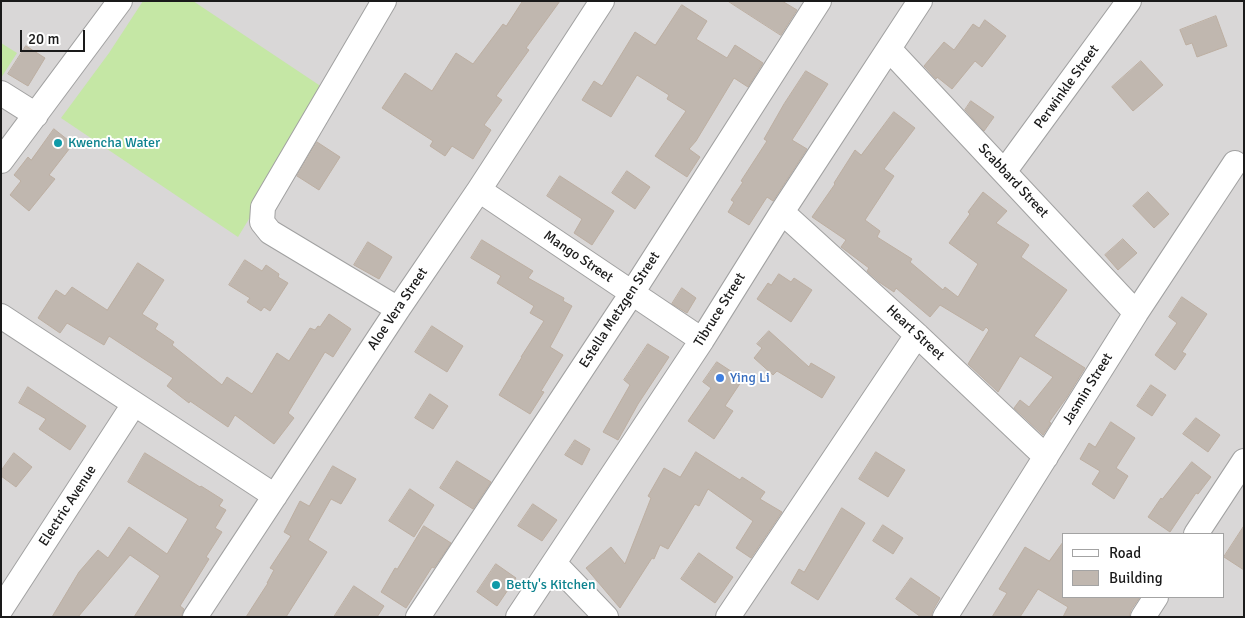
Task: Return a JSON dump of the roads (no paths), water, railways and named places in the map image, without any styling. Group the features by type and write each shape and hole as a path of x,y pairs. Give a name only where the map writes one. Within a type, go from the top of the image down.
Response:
{"street":[{"path":"1,161 120,1"},
{"path":"384,1 263,207 262,222 270,232 398,309"},
{"name":"Aloe Vera Street","path":"194,617 479,190 602,1"},
{"name":"Estella Metzgen Street","path":"418,617 632,293 820,1"},
{"name":"Tibruce Street","path":"518,617 702,340 782,212 920,1"},
{"name":"Perwinkle Street","path":"1004,172 1129,1"},
{"name":"Scabbard Street","path":"889,49 1136,313"},
{"path":"1,93 36,116"},
{"name":"Jasmin Street","path":"945,617 1136,313 1235,163"},
{"name":"Mango Street","path":"479,190 702,340"},
{"name":"Heart Street","path":"782,212 1046,456"},
{"path":"1,316 275,496"},
{"path":"728,617 917,335"},
{"name":"Electric Avenue","path":"1,609 134,404"},
{"path":"1197,533 1244,462"},
{"path":"554,562 606,617"},
{"path":"1143,617 1155,598"}],"place":[{"name":"Kwencha Water","path":"58,143"},
{"name":"Ying Li","path":"720,378"},
{"name":"Betty's Kitchen","path":"496,585"}]}
